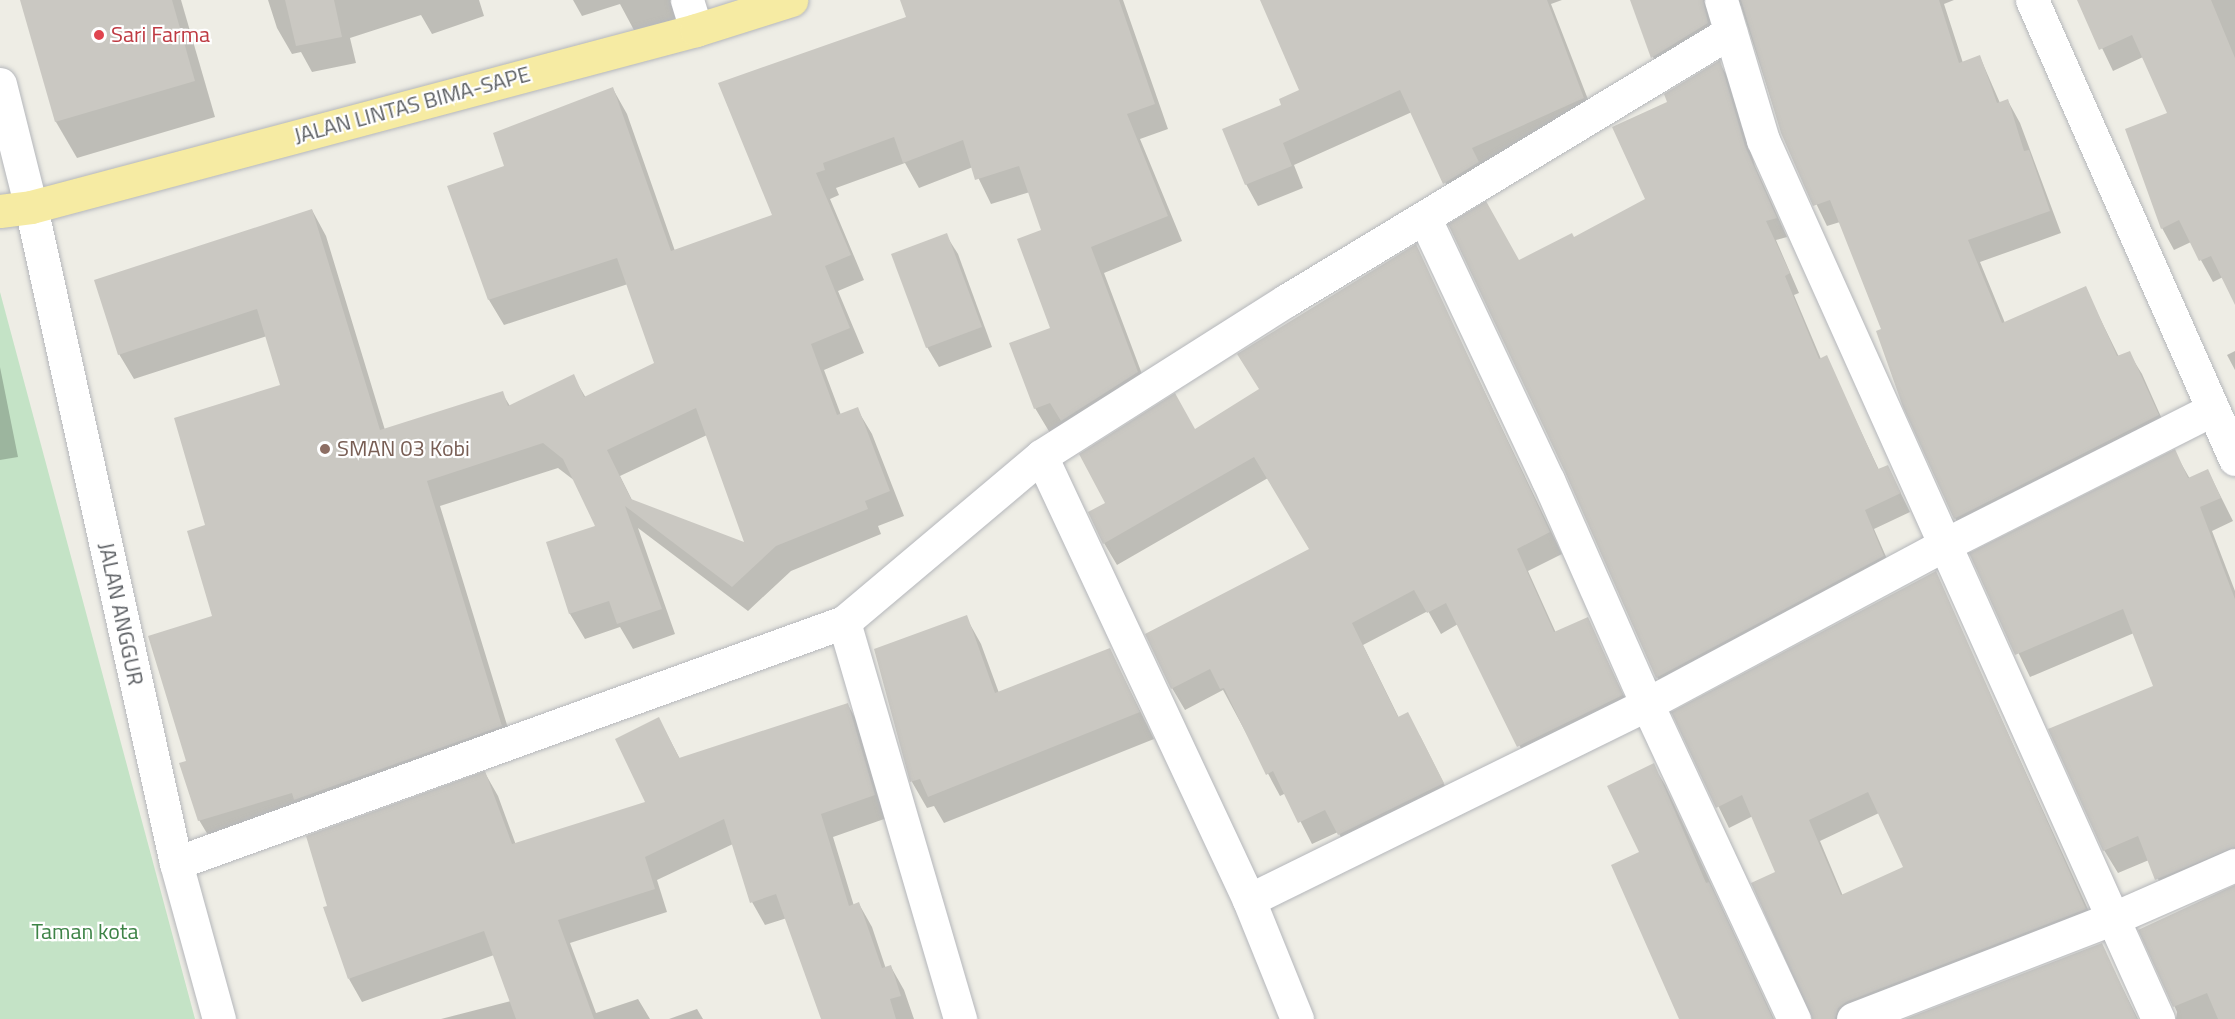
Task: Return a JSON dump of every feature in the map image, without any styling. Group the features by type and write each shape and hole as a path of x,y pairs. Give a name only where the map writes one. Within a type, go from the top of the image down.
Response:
{"highway":[{"name":"JALAN LINTAS BIMA-SAPE","path":"16,209 692,15 791,0"}],"street":[{"path":"1721,0 1763,140 1863,357 1944,545 2158,1019"},
{"path":"2032,0 2211,410 2235,459"},
{"path":"176,863 844,622 1041,456 1287,300 1425,219 1730,32"},
{"name":"JALAN ANGGUR","path":"0,84 16,209 176,863 219,1019"},
{"path":"1425,219 1548,480 1647,704 1794,1019"},
{"path":"1249,900 1647,704 1944,545 2211,410"},
{"path":"1041,456 1249,900 1297,1019"},
{"path":"844,622 960,1019"},
{"path":"1853,1019 2114,918 2235,865"}],"green space":[{"name":"Taman kota","path":"0,292 195,1019 0,1019"}],"building":[{"path":"20,0 172,0 195,81 55,122"},
{"path":"285,0 334,0 342,37 296,46"},
{"path":"900,0 1119,0 1155,104 1127,114 1168,216 1091,247 1138,372 1061,421 1050,403 1034,409 1009,343 1050,328 1017,239 1041,230 1019,166 975,180 963,140 903,163 894,137 823,163 825,170 816,173 851,255 825,266 850,328 811,344 837,415 858,407 890,491 865,501 868,509 776,546 732,587 625,506 662,609 617,624 609,601 569,614 546,542 595,526 563,459 543,443 427,481 502,726 294,800 292,793 198,821 179,763 186,761 148,636 212,616 187,531 205,525 174,418 280,385 257,309 118,355 94,280 312,209 380,430 503,391 508,406 574,374 584,397 654,363 617,258 488,300 447,186 504,166 493,133 613,87 671,251 772,215 718,83 906,17","holes":["696,408 744,542 631,499 607,450"]},
{"path":"1260,0 1547,0 1584,98 1472,148 1479,162 1443,184 1400,90 1283,143 1292,166 1245,185 1222,129 1281,105 1279,99 1299,90"},
{"path":"1630,0 1703,0 1708,23 1651,58"},
{"path":"1741,0 1939,0 1959,63 1980,55 1997,103 2008,99 2024,151 2029,150 2050,211 1968,240 2002,323 2086,286 2117,356 2130,351 2159,415 1954,519 1903,407 1876,331 1881,329 1830,200 1813,206 1781,133"},
{"path":"2077,0 2211,0 2235,58 2235,305 2211,256 2199,261 2179,220 2161,229 2125,129 2167,113 2132,35 2099,50"},
{"path":"1720,60 1745,146 1777,218 1766,221 1790,273 1785,276 1819,359 1827,355 1878,469 1888,465 1901,493 1865,510 1884,556 1656,678 1565,472 1448,224 1486,201 1519,260 1572,233 1574,237 1645,199 1612,127 1667,102 1664,94"},
{"path":"947,233 982,327 926,348 891,254"},
{"path":"1416,244 1550,532 1517,549 1554,632 1588,617 1623,695 1517,747 1446,603 1427,613 1414,590 1352,623 1398,717 1408,712 1444,783 1338,835 1325,810 1298,823 1273,771 1266,775 1224,688 1220,689 1210,669 1171,689 1145,634 1309,549 1254,457 1103,544 1088,512 1105,503 1079,454 1175,393 1195,429 1259,389 1237,354"},
{"path":"2175,449 2188,478 2208,469 2221,498 2200,507 2235,599 2235,847 2155,880 2138,836 2103,851 2048,729 2153,686 2123,609 2015,655 1969,553"},
{"path":"1936,571 2086,909 1846,1002 1838,1008 1835,1019 1812,1019 1751,883 1775,872 1742,795 1716,808 1671,712","holes":["1868,792 1903,867 1841,895 1809,820"]},
{"path":"967,615 995,693 1110,648 1140,712 928,797 920,779 910,782 874,649"},
{"path":"848,703 875,795 821,814 849,906 859,902 882,968 891,965 901,996 890,999 896,1019 821,1019 776,894 750,903 724,819 645,857 655,889 558,920 594,1019 516,1019 484,931 348,979 323,907 327,906 306,836 485,771 512,844 645,802 615,739 659,717 679,758"},
{"path":"1654,763 1706,883 1709,882 1717,898 1773,1019 1679,1019 1611,865 1639,852 1607,786"},
{"path":"2235,885 2235,1019 2218,1019 2207,993 2173,1007 2138,930"},
{"path":"2102,943 2137,1019 1905,1019"}],"place":[{"name":"Sari Farma","path":"99,35"},
{"name":"SMAN 03 Kobi","path":"325,449"}]}
